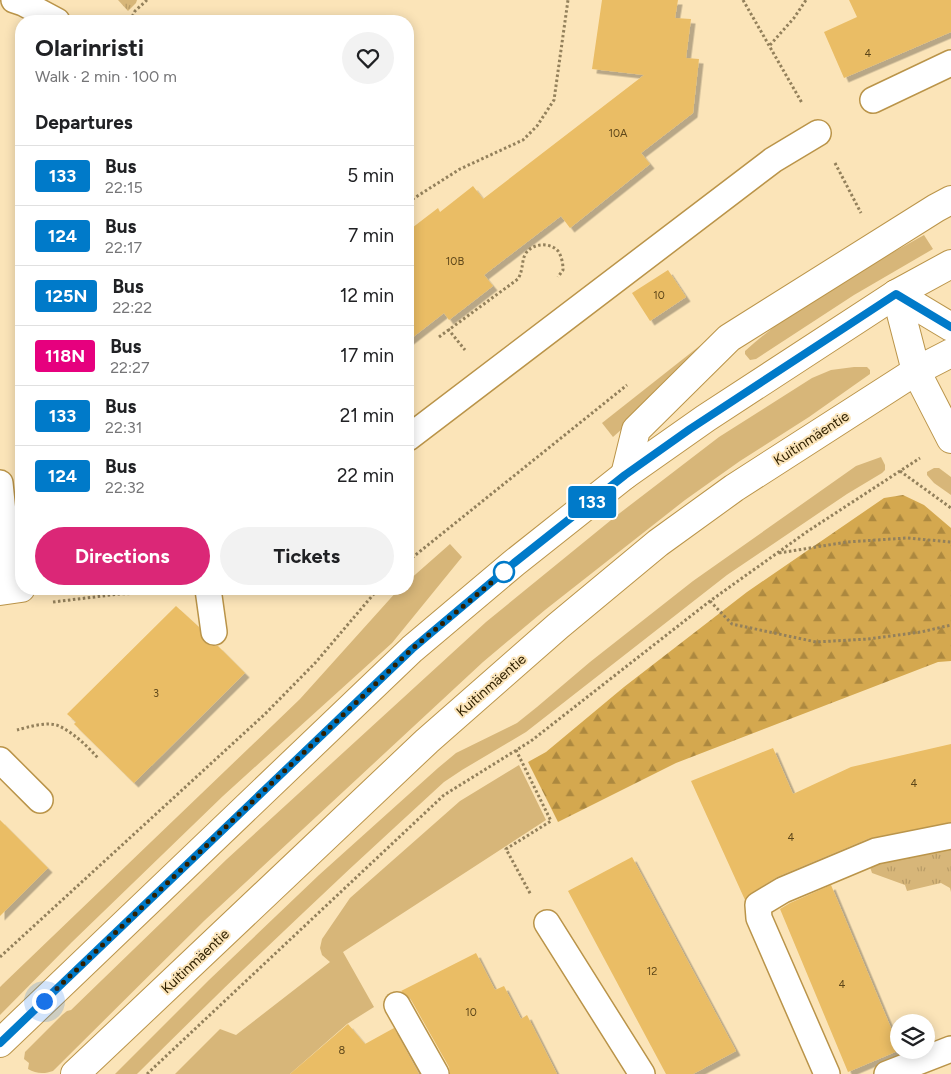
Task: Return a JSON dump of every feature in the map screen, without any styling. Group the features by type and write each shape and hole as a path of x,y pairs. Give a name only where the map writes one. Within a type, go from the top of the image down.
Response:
{"main road":[{"path":"625,475 636,430 730,338 951,200"},
{"path":"0,1044 412,649 514,563 625,475 706,418 896,294 951,264"},
{"path":"896,294 951,327"},
{"path":"896,294 916,371 950,439"},
{"name":"Kuitinmäentie","path":"76,1074 427,741 558,626 658,543 734,488 916,371 951,353"}],"lane":[{"path":"14,0 46,15"},
{"path":"873,100 951,64"},
{"path":"414,433 773,160 818,133"},
{"path":"0,483 11,590"},
{"path":"209,595 214,632"},
{"path":"0,760 40,800"},
{"path":"827,1074 759,918 758,905 783,890 876,851 951,836"},
{"path":"547,923 642,1074"},
{"path":"397,1005 436,1074"},
{"path":"887,1074 951,1049"}],"path":[{"path":"132,15 133,9 147,0"},
{"path":"414,198 460,169 523,140 537,126 554,100 568,0"},
{"path":"770,45 794,18 806,0"},
{"path":"439,337 518,279 524,270 523,259 528,250 538,245 550,246 558,252 562,260 563,270 556,281"},
{"path":"448,329 466,352"},
{"path":"146,1074 444,795 531,741 710,601 778,553 950,439"},
{"path":"900,471 951,508"},
{"path":"778,553 847,542 908,538 951,542"},
{"path":"46,602 111,595"},
{"path":"0,957 265,714 316,662 372,595"},
{"path":"710,601 732,624 816,642 868,640 921,632 951,625"},
{"path":"10,732 35,725 58,725 83,743 98,758"},
{"path":"516,750 551,821 506,849 547,923"}],"green space":[{"path":"118,0 137,0 128,11"},
{"path":"924,235 933,249 854,295 756,359 750,360 745,354 745,351 765,334 808,303 854,274"},
{"path":"765,299 765,302 613,437 602,423 716,333"},
{"path":"867,367 870,370 870,374 685,500 545,610 483,662 205,920 53,1071 40,1073 28,1069 29,1063 24,1059 25,1052 62,1015 71,1010 227,859 486,622 616,516 719,437 812,378 831,370"},
{"path":"881,457 885,465 885,470 882,473 847,494 727,575 526,732 444,782 289,926 137,1074 115,1074 209,980 319,875 456,753 517,723 590,662 693,581 856,466"},
{"path":"934,468 939,468 951,477 951,495 934,483 927,475 927,472"},
{"path":"903,495 924,505 951,528 951,661 938,662 676,763 558,822 528,762 546,752 624,687 747,592 884,498"},
{"path":"450,544 462,557 392,643 223,796 72,942 0,1015 0,987 300,699 394,595 414,595 414,576"},
{"path":"519,765 546,820 343,952 374,1007 347,1024 290,1074 175,1074 220,1029 236,1035 330,962 322,955 320,948 322,939 350,898 460,801"},
{"path":"951,847 951,892 950,888 941,883 907,891 905,885 872,873 869,864"}],"building":[{"path":"602,0 678,0 675,18 691,19 686,58 699,59 693,113 641,153 650,164 570,228 561,216 484,275 493,286 449,320 444,313 414,336 414,226 438,208 440,212 473,186 483,199 644,75 592,69"},
{"path":"849,0 951,0 951,32 844,78 824,32 857,17"},
{"path":"668,270 686,297 650,321 632,293"},
{"path":"176,606 199,627 203,641 209,645 218,646 245,673 134,783 74,724 76,722 67,714"},
{"path":"951,744 951,822 870,838 777,877 751,893 745,900 691,781 773,748 793,794 851,767"},
{"path":"0,820 48,868 0,916"},
{"path":"632,857 736,1051 693,1074 666,1074 568,891"},
{"path":"831,885 890,1026 890,1054 848,1072 780,909"},
{"path":"476,953 495,990 504,986 521,1019 527,1015 557,1074 450,1074 449,1067 410,998 401,991"},
{"path":"348,1024 365,1044 394,1028 419,1074 290,1074"}],"bus line":[{"name":"133","path":"0,1043 412,649 514,563 625,475 706,418 896,294 951,327"}],"route":[{"path":"44,1001 412,649 504,572"}]}
